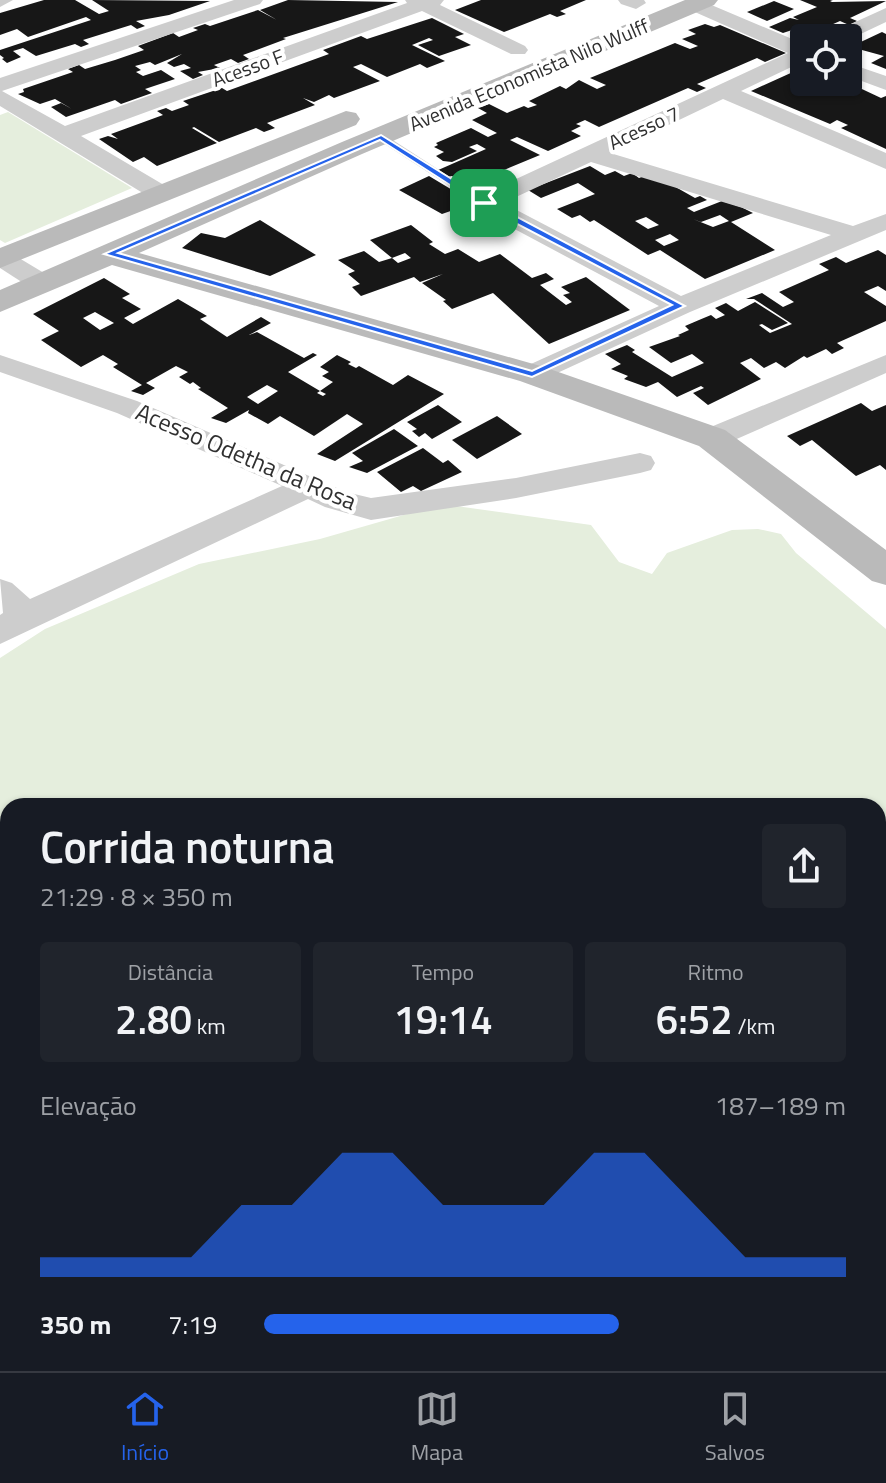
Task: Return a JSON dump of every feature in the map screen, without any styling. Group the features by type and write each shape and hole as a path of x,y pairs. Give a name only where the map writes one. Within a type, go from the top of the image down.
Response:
{"street":[{"path":"0,85 253,0"},
{"path":"424,1 518,50"},
{"name":"Acesso F","path":"62,135 424,1"},
{"name":"Avenida Economista Nilo Wulff","path":"592,21 636,1"},
{"path":"700,2 790,45"},
{"name":"Avenida Economista Nilo Wulff","path":"0,302 352,148 700,2"},
{"path":"862,26 885,15"},
{"name":"Avenida Economista Nilo Wulff","path":"489,62 547,39"},
{"name":"Acesso 7","path":"484,203 790,59"},
{"path":"862,75 886,84"},
{"path":"723,91 886,162"},
{"path":"0,97 160,193"},
{"name":"Avenida Economista Nilo Wulff","path":"1,258 376,107"},
{"path":"319,130 352,148"},
{"path":"589,154 858,235"},
{"path":"484,203 680,306"},
{"path":"532,374 680,306 886,221"},
{"path":"109,254 532,374 712,438 886,571"},
{"path":"1,258 40,282"},
{"name":"Acesso Odetha da Rosa","path":"0,363 127,407 336,500 371,509 516,488 640,463"},
{"path":"712,438 886,363"},
{"path":"0,591 13,623 307,487"}],"lane":[{"path":"381,137 484,203"}],"green space":[{"path":"8,112 132,188 5,243 0,240 0,115"},
{"path":"442,504 591,525 619,562 652,574 667,553 732,530 758,529 781,534 796,553 886,629 886,798 0,798 0,658 45,629 199,564 320,539"}],"building":[{"path":"44,0 75,0 99,14 109,11 92,0 210,1 169,15 136,21 145,26 137,29 131,25 83,40 89,44 81,47 75,44 36,56 23,48 13,51 21,57 7,63 2,59 0,50 91,20 86,17 28,37 17,29 0,35 0,13"},
{"path":"288,0 398,2 283,38 286,39 243,55 249,59 238,63 231,59 214,65 220,68 198,72 203,75 193,79 180,71 191,68 184,64 174,67 167,63 182,54 155,65 150,62 135,66 141,70 136,72 143,76 161,70 175,79 145,89 152,93 121,104 115,100 66,117 51,107 61,103 72,109 55,99 40,104 18,94 24,92 23,89 73,72 68,69 79,65 85,69 144,50 138,46 173,33 179,37 198,30 193,28 205,24 210,26 258,10 277,20 260,10"},
{"path":"481,0 586,0 560,11 566,14 557,17 550,14 504,32 455,10"},
{"path":"800,0 886,1 850,18 857,21 851,24 840,21 833,24 790,24 790,31 783,33 769,27 790,18 799,20 793,17 817,7"},
{"path":"774,1 794,9 767,21 747,12"},
{"path":"432,18 464,34 455,37 471,45 439,56 418,45 433,40 429,38 412,45 445,61 427,68 420,64 387,77 361,64 353,67 380,81 334,98 329,95 314,102 303,98 315,105 267,123 275,128 264,132 256,128 219,142 194,127 217,143 157,166 144,157 133,162 99,139 108,136 118,139 111,134 163,115 157,111 166,108 172,111 189,105 183,101 222,88 227,91 329,54 323,50 361,36 367,39"},
{"path":"705,24 720,25 786,53 765,62 757,58 697,84 706,88 697,92 688,88 599,127 585,120 576,124 581,126 571,131 581,136 548,151 517,137 510,140 540,155 480,180 490,186 478,191 436,171 486,149 477,144 469,147 477,151 452,162 443,161 436,156 444,152 434,147 438,145 436,143 471,128 488,137 497,133 472,120 487,113 478,108 489,104 507,113 524,106 528,108 537,105 529,101 560,86 566,89 579,80 597,89 606,85 590,78 675,43 690,49 698,46 682,39 696,34 688,30"},
{"path":"882,32 886,34 886,69 871,63 884,56 862,50 862,41"},
{"path":"790,73 790,96 862,96 862,89 881,98 886,96 886,149 841,128 848,125 837,120 830,124 751,91"},
{"path":"590,166 605,175 615,171 624,176 632,173 639,178 647,175 695,198 700,196 707,200 687,208 694,212 722,201 753,213 731,222 775,250 705,279 660,250 648,255 594,220 590,222 580,215 572,218 557,209 595,194 578,183 541,198 528,190","holes":["720,215 729,221 713,227 693,219 701,222","646,217 659,225 648,229 635,221","670,234 679,240 664,246 655,240"]},
{"path":"429,176 464,197 457,201 465,206 442,214 399,190"},
{"path":"260,220 316,255 270,276 182,248 201,233 225,238"},
{"path":"411,225 433,242 429,244 445,254 458,249 479,262 500,254 532,278 546,273 554,279 540,285 566,305 572,302 563,295 570,293 561,287 586,277 630,310 549,344 493,293 452,309 443,301 446,300 422,283 443,274 420,282 414,277 361,296 352,287 360,284 348,274 355,271 338,260 364,251 379,262 392,258 370,240","holes":["405,253 411,258 398,263 392,258"]},
{"path":"878,250 886,255 886,291 878,286 864,292 886,306 886,321 837,343 844,348 832,354 826,349 807,358 804,356 785,368 776,362 764,368 751,358 740,363 761,379 708,405 693,393 704,388 701,386 677,397 658,382 646,387 624,379 628,376 611,369 621,364 605,354 627,345 635,350 632,352 672,377 704,363 692,354 671,363 649,347 680,336 689,330 685,326 699,320 711,315 716,319 725,315 715,308 726,303 738,311 755,302 788,323 772,330 759,325 770,333 792,324 754,299 746,299 762,293 783,307 794,302 779,292 829,270 819,264 836,257 846,263"},
{"path":"104,278 130,294 122,298 141,309 124,318 133,324 178,299 207,316 200,319 227,337 261,317 271,323 249,335 257,332 304,358 313,353 317,355 288,372 320,391 333,382 322,376 329,372 320,367 337,355 351,362 348,364 356,368 359,366 393,385 408,375 444,394 335,461 317,454 363,424 347,414 314,436 280,416 268,424 248,413 249,410 226,423 211,418 228,408 198,389 201,388 193,382 190,384 179,377 188,372 176,366 146,383 155,388 143,395 131,391 142,385 113,367 118,364 103,355 81,367 41,340 59,331 33,314","holes":["95,312 114,323 100,330 83,318","267,385 278,391 258,404 247,397"]},
{"path":"861,403 872,411 886,405 886,470 880,465 856,476 812,440 800,446 787,436"},
{"path":"438,405 462,422 432,439 425,433 419,437 412,431 417,429 407,422"},
{"path":"497,416 522,434 477,459 452,440"},
{"path":"394,429 418,446 367,473 349,467 363,461 352,453"},
{"path":"423,448 443,463 448,460 462,472 421,491 413,486 401,492 377,472"}],"route":[{"path":"381,137 484,203 680,306 532,374 109,254 381,137"}]}
